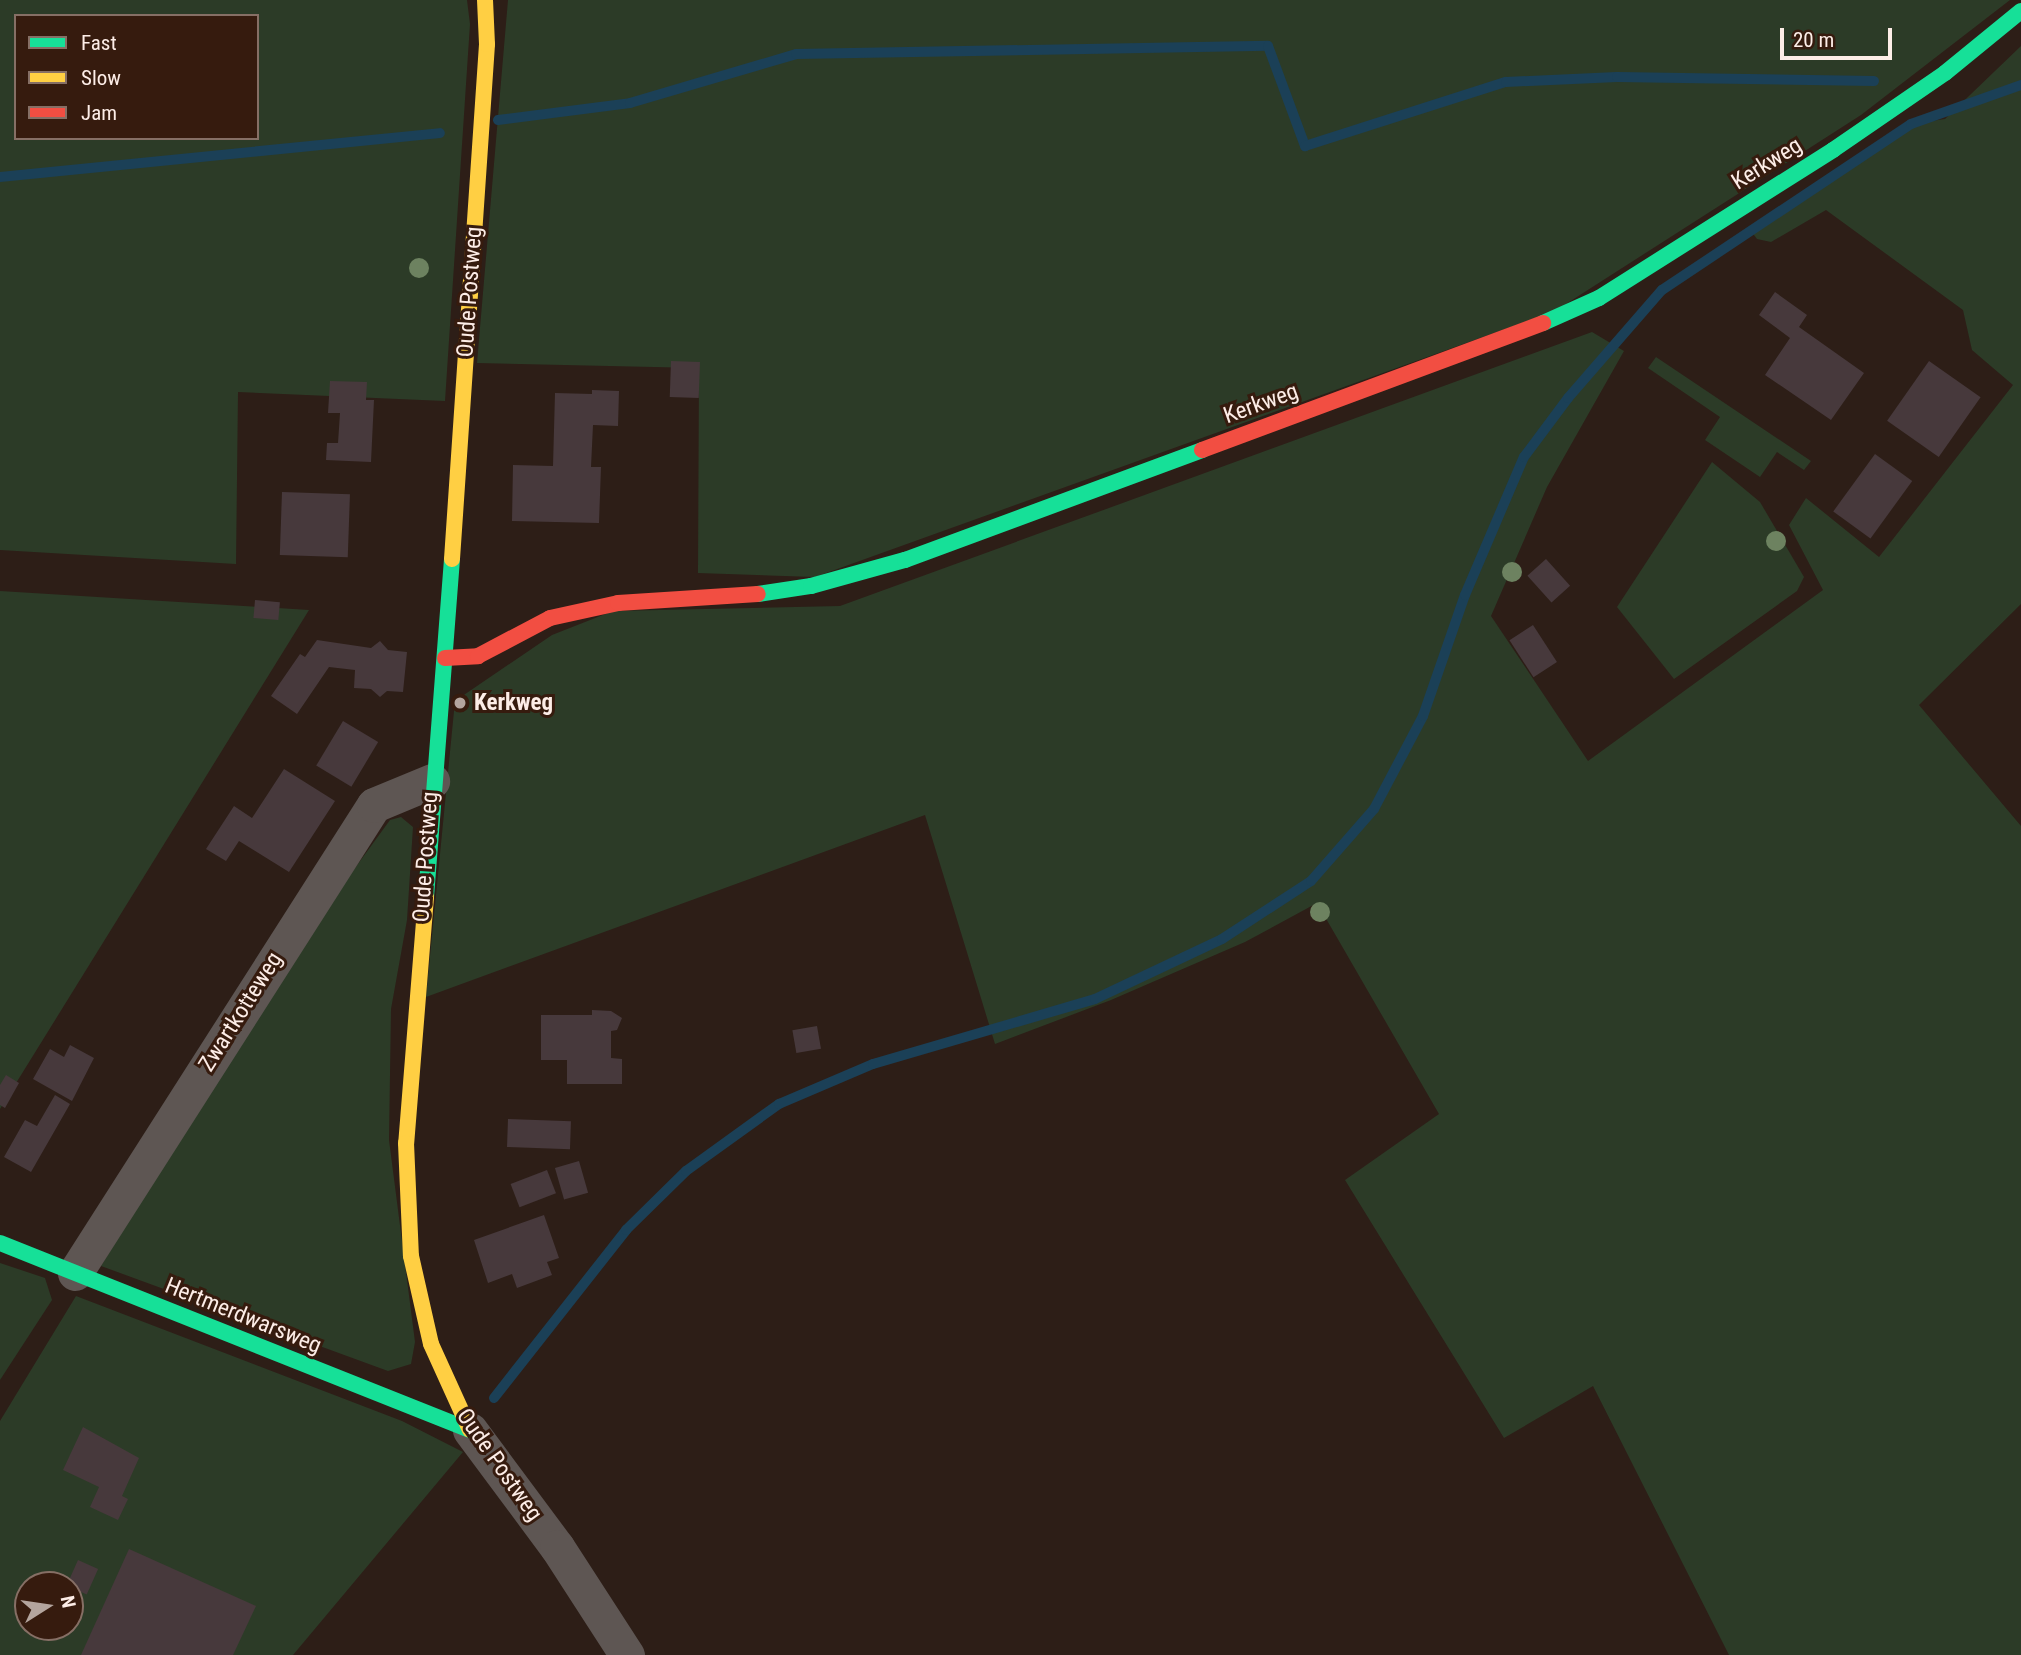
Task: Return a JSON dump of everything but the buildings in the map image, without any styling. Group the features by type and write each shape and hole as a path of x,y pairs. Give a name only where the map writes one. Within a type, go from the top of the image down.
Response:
{"street":[{"name":"Oude Postweg","path":"485,0 487,44 445,658 432,781 406,1143 411,1256 431,1344 470,1430 557,1547 627,1655"},
{"name":"Kerkweg","path":"445,658 478,656 551,618 618,603 745,596 811,586 905,560 1524,331 1599,298 1833,150 1945,73 2021,11"},
{"name":"Zwartkotteweg","path":"75,1273 374,805 432,781"},
{"name":"Hertmerdwarsweg","path":"0,1244 470,1430"}],"green space":[{"path":"0,0 467,0 470,24 445,401 238,392 236,564 0,550"},
{"path":"508,0 2010,0 1861,115 1555,311 815,577 698,573 699,368 477,363"},
{"path":"2021,46 2021,604 1919,705 2021,826 2021,1655 1729,1655 1593,1386 1504,1438 1345,1180 1439,1114 1317,903 1245,942 1111,1000 995,1044 925,815 426,997 455,701 552,635 613,611 840,606 1592,332 1624,351 1547,487 1491,616 1588,761 1823,590 1789,525 1806,498 1879,557 2013,385 1972,350 1963,310 1826,210 1771,242 1757,239 1751,231 1911,124 1945,119"},
{"path":"1656,357 1811,461 1804,470 1777,452 1760,477 1705,440 1720,417 1648,368"},
{"path":"1712,462 1760,502 1804,577 1797,591 1674,679 1617,607"},
{"path":"0,591 309,610 0,1109"},
{"path":"401,817 413,827 407,920 391,1009 389,1140 415,1342 411,1364 388,1371 101,1266 271,983 390,820"},
{"path":"0,1263 45,1278 52,1300 0,1380"},
{"path":"76,1296 402,1421 463,1452 293,1655 0,1655 0,1421"}],"waterway":[{"path":"498,120 630,103 796,54 1268,46 1305,146 1506,82 1617,77 1874,81"},
{"path":"494,1398 626,1230 686,1171 779,1104 873,1064 1095,999 1222,939 1311,881 1374,809 1423,716 1465,595 1524,457 1568,398 1662,290 1911,124 2021,85"},
{"path":"0,177 440,133"}],"traffic: fast":[{"path":"1543,323 1599,298 1833,150 1945,73 2021,11"},
{"path":"758,594 811,586 905,560 1202,450"},
{"path":"426,897 452,559"},
{"path":"0,1243 470,1430"}],"traffic: slow":[{"path":"452,559 487,44 485,0"},
{"path":"426,897 406,1143 411,1256 431,1344 470,1430"}],"traffic: jam":[{"path":"1202,450 1543,323"},
{"path":"445,658 478,656 550,618 618,603 758,594"}],"place":[{"name":"Kerkweg","path":"460,703"}]}
